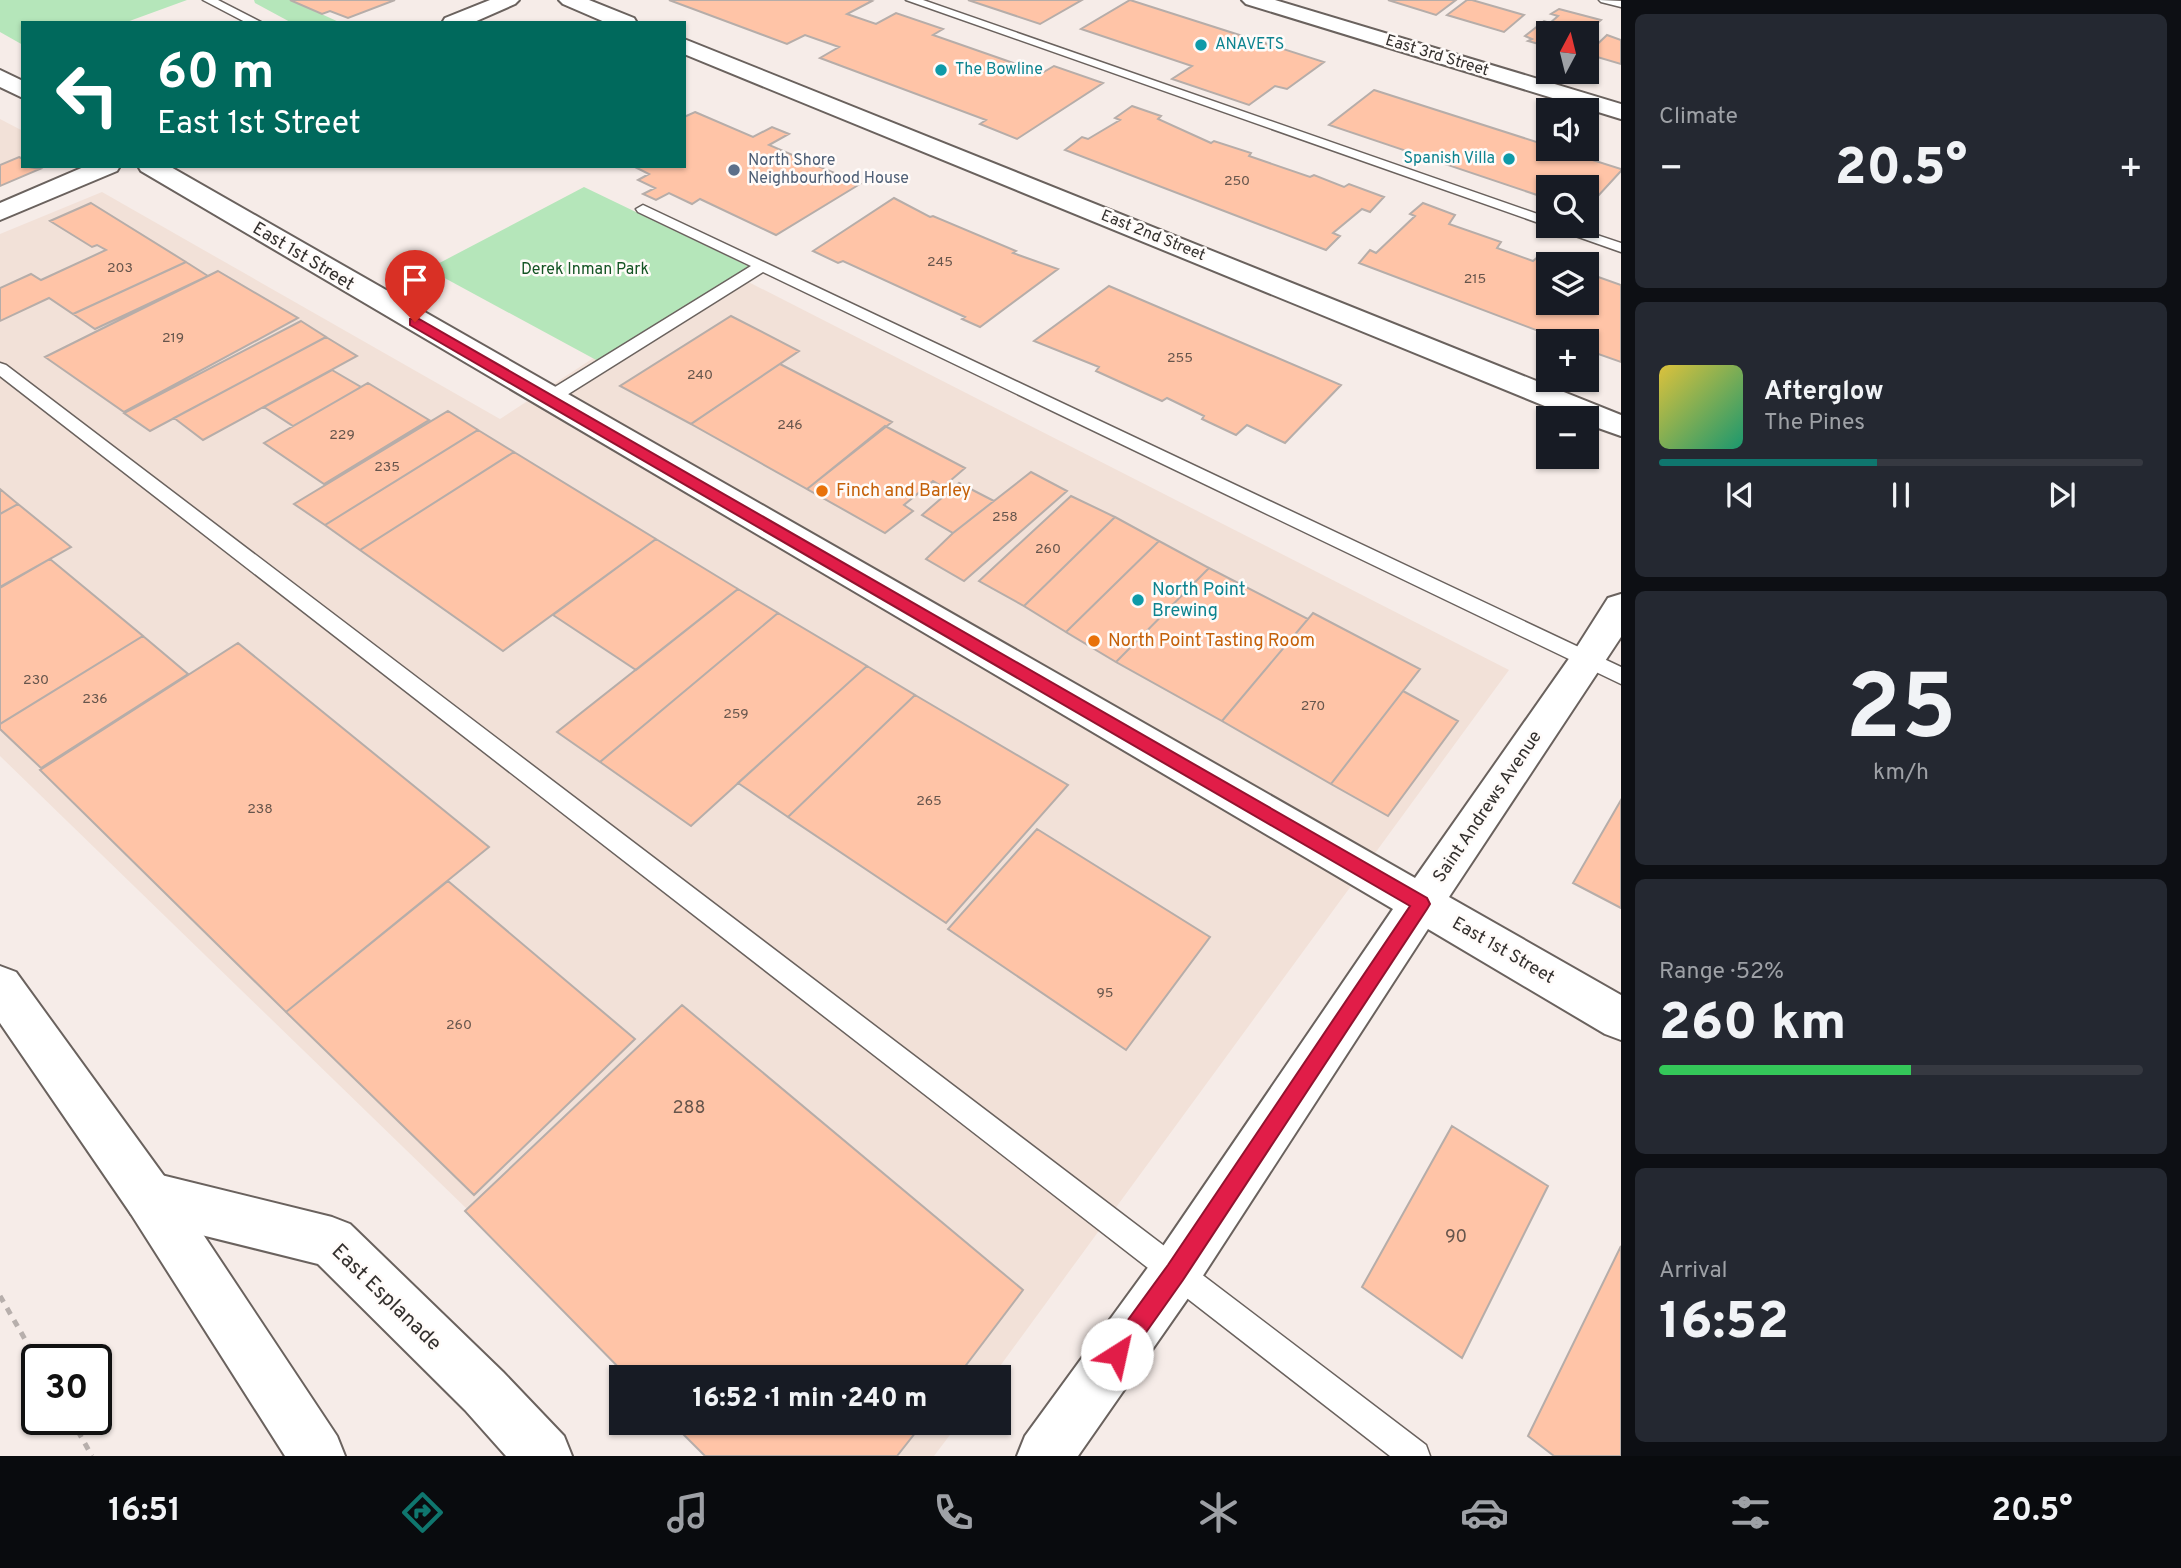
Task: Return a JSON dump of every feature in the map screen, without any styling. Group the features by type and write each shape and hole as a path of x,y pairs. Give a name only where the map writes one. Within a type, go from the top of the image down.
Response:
{"street":[{"path":"458,21 508,0"},
{"path":"570,0 621,21"},
{"name":"East 3rd Street","path":"1253,0 1621,112"},
{"name":"East 2nd Street","path":"686,47 1621,426"},
{"path":"0,77 21,90"},
{"path":"0,212 103,168"},
{"name":"East 1st Street","path":"153,168 1621,1019"},
{"name":"Saint Andrews Avenue","path":"1045,1456 1175,1273 1421,904 1605,668 1621,607"},
{"path":"0,986 149,1197 317,1456"},
{"name":"East Esplanade","path":"149,1197 332,1242 484,1391 544,1456"}],"lane":[{"path":"209,0 253,21"},
{"path":"912,0 1536,218"},
{"path":"1605,0 1621,4"},
{"path":"643,209 1605,668"},
{"path":"1592,238 1621,248"},
{"path":"548,399 762,265"},
{"path":"0,368 1415,1456"}],"path":[{"path":"0,1296 28,1344"},
{"path":"80,1435 92,1456"}],"shaded area":[{"path":"0,119 21,130 21,168 41,168 0,185"},
{"path":"102,192 500,419 727,271 1509,670 1001,1365 628,1365 0,756 0,234"},
{"path":"700,1435 950,1435 934,1456 722,1456"}],"green space":[{"path":"0,0 187,0 129,21 21,21 21,44 0,32"},
{"path":"254,0 291,0 337,21 288,21"},
{"name":"Derek Inman Park","path":"584,187 750,267 598,361 428,269"}],"building":[{"path":"290,0 395,0 348,18 330,11 322,14"},
{"name":"The Bowline","path":"669,0 868,0 872,1 847,14 876,24 896,13 943,29 933,35 1042,73 1054,66 1103,83 1017,139 980,124 986,120 820,58 839,47 805,35 787,44"},
{"path":"968,0 1082,0 1040,24"},
{"name":"ANAVETS","path":"1130,0 1324,62 1287,89 1275,86 1249,105 1172,79 1192,66 1081,29"},
{"path":"1388,0 1456,0 1436,15"},
{"path":"1467,0 1524,15 1504,32 1447,15"},
{"path":"1559,9 1601,20 1552,21 1558,16 1551,14"},
{"path":"1536,27 1536,43 1528,41 1532,39 1525,36"},
{"path":"1607,35 1621,40 1621,64 1600,58 1600,42"},
{"name":"Spanish Villa","path":"1374,90 1536,142 1536,161 1596,161 1621,171 1599,195 1599,175 1536,175 1536,195 1329,125"},
{"path":"1132,106 1161,116 1158,119 1211,143 1214,141 1251,153 1249,156 1310,177 1314,175 1344,187 1349,184 1384,197 1370,212 1362,209 1333,233 1340,236 1326,250 1065,150 1082,137 1088,139 1120,120 1115,118"},
{"name":"North Shore Neighbourhood House","path":"695,112 753,137 772,127 789,134 769,145 860,184 776,235 700,199 692,204 669,193 656,200 643,194 655,188 638,180 649,174 637,168 686,168 686,116"},
{"path":"19,157 21,168 40,169 0,186 0,165"},
{"path":"894,198 930,217 1016,251 1013,253 1058,269 980,327 962,319 965,317 843,261 838,263 813,251"},
{"path":"91,203 186,262 73,314 49,298 0,321 0,288 31,274 41,280 106,250 97,245 92,247 50,221"},
{"path":"1423,203 1455,215 1449,224 1501,242 1497,248 1533,261 1536,258 1536,315 1599,315 1599,277 1621,285 1621,362 1599,354 1599,329 1536,330 1359,263 1370,250 1376,253 1415,216 1410,214"},
{"path":"186,262 208,276 95,329 73,314"},
{"path":"218,271 298,318 124,412 45,357"},
{"path":"1109,286 1341,385 1285,443 1247,425 1236,435 1167,398 1162,401 1096,371 1099,367 1034,341"},
{"path":"731,316 799,351 691,424 620,386"},
{"path":"301,321 326,337 150,431 124,413"},
{"path":"326,337 357,356 203,440 174,418"},
{"path":"780,364 892,422 807,489 691,424"},
{"path":"332,370 361,387 293,426 264,407"},
{"path":"368,383 429,420 324,484 264,443"},
{"path":"448,411 478,430 325,525 294,504"},
{"path":"885,426 965,468 943,487 933,481 904,505 913,511 885,533 807,489"},
{"path":"478,430 514,452 360,550 325,525"},
{"path":"514,452 656,539 503,651 360,550"},
{"path":"1031,472 1067,491 964,581 926,559 953,533"},
{"path":"959,483 994,501 953,533 922,515"},
{"path":"0,489 18,504 0,514"},
{"path":"1071,496 1115,517 1024,606 979,581"},
{"path":"18,504 71,547 0,587 0,514"},
{"path":"1115,517 1159,541 1066,632 1024,606"},
{"path":"656,539 738,589 636,670 553,615"},
{"name":"North Point Brewing","path":"1159,541 1209,568 1116,662 1066,632"},
{"path":"50,559 143,636 0,724 0,588"},
{"path":"1209,568 1308,619 1222,721 1116,662"},
{"path":"738,589 778,613 600,762 557,732"},
{"path":"778,613 867,666 691,826 600,762"},
{"path":"1313,613 1420,669 1331,784 1222,721"},
{"path":"143,636 188,674 41,768 0,729 0,724"},
{"path":"238,643 489,847 286,1012 40,770"},
{"path":"867,666 915,695 788,817 738,783"},
{"path":"1403,691 1458,721 1388,816 1331,784"},
{"path":"915,695 1068,785 946,923 788,817"},
{"path":"1621,800 1621,908 1573,883"},
{"path":"1037,829 1210,937 1126,1050 948,929"},
{"path":"448,881 635,1039 474,1195 286,1012"},
{"path":"682,1005 1023,1290 966,1365 616,1365 465,1211"},
{"path":"1452,1126 1548,1186 1462,1358 1362,1287"},
{"path":"1621,1246 1621,1456 1554,1456 1528,1436"},
{"path":"684,1435 914,1435 897,1456 705,1456"}],"place":[{"name":"ANAVETS","path":"1201,45"},
{"name":"The Bowline","path":"941,70"},
{"name":"Spanish Villa","path":"1509,159"},
{"name":"North Shore Neighbourhood House","path":"734,170"},
{"name":"Finch and Barley","path":"822,491"},
{"name":"North Point Brewing","path":"1138,600"},
{"name":"North Point Tasting Room","path":"1094,641"}],"route":[{"path":"415,322 1421,904 1175,1273 1117,1354"}]}
